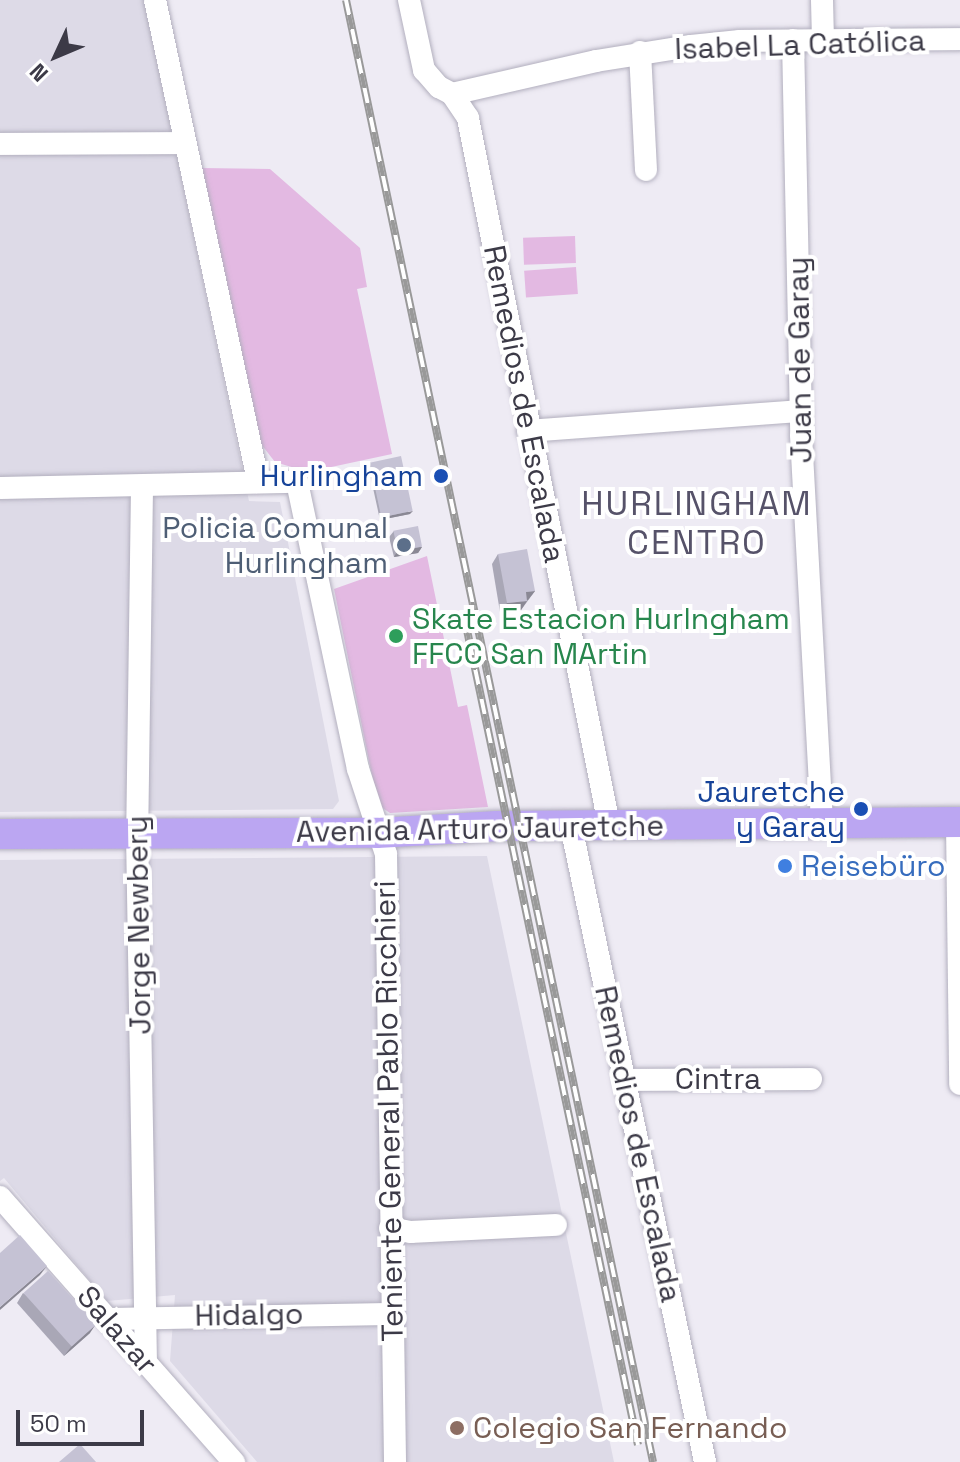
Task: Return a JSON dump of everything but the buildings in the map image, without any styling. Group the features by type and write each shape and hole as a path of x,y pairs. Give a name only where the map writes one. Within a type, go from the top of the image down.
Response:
{"main road":[{"name":"Avenida Arturo Jauretche","path":"0,834 377,833 609,825 958,822"}],"street":[{"path":"0,488 142,488 258,482 155,0"},
{"name":"Remedios de Escalada","path":"409,0 424,70 439,87 452,94 468,118 609,825"},
{"path":"822,0 823,41"},
{"name":"Isabel La Católica","path":"452,94 640,52 740,41 960,39"},
{"name":"Juan de Garay","path":"793,40 801,411 822,823"},
{"path":"640,52 646,170"},
{"path":"0,144 185,143"},
{"path":"528,431 801,411"},
{"name":"Teniente General Pablo Ricchieri","path":"258,482 297,482 358,769 386,854 395,1462"},
{"name":"Jorge Newbery","path":"142,488 137,833 146,1363"},
{"path":"958,822 960,1084"},
{"name":"Remedios de Escalada","path":"571,826 705,1462"},
{"name":"Cintra","path":"624,1080 811,1079"},
{"name":"Salazar","path":"0,1197 234,1462"},
{"path":"390,1228 411,1232 556,1225"},
{"name":"Hidalgo","path":"107,1319 391,1314"}],"shaded area":[{"path":"0,0 144,0 249,501 280,502 339,801 333,809 0,812"},
{"path":"201,168 270,169 360,248 367,287 357,289 392,454 308,472 275,462 261,444"},
{"path":"575,236 576,263 524,265 523,238"},
{"path":"576,267 578,294 526,298 524,271"},
{"path":"427,556 458,707 467,705 488,807 390,813 378,805 334,589"},
{"path":"487,856 614,1462 257,1462 170,1361 175,1295 107,1301 4,1178 0,1181 0,860"}],"railway":[{"path":"346,0 653,1462"},
{"path":"463,611 638,1445"}],"place":[{"name":"Hurlingham","path":"441,476"},
{"name":"Policia Comunal Hurlingham","path":"404,545"},
{"name":"Skate Estacion Hurlngham FFCC San MArtin","path":"396,636"},
{"name":"Jauretche y Garay","path":"861,809"},
{"name":"Reisebüro","path":"785,866"},
{"name":"Colegio San Fernando","path":"457,1428"}],"district":[{"name":"HURLINGHAM CENTRO","path":"697,522"}]}
